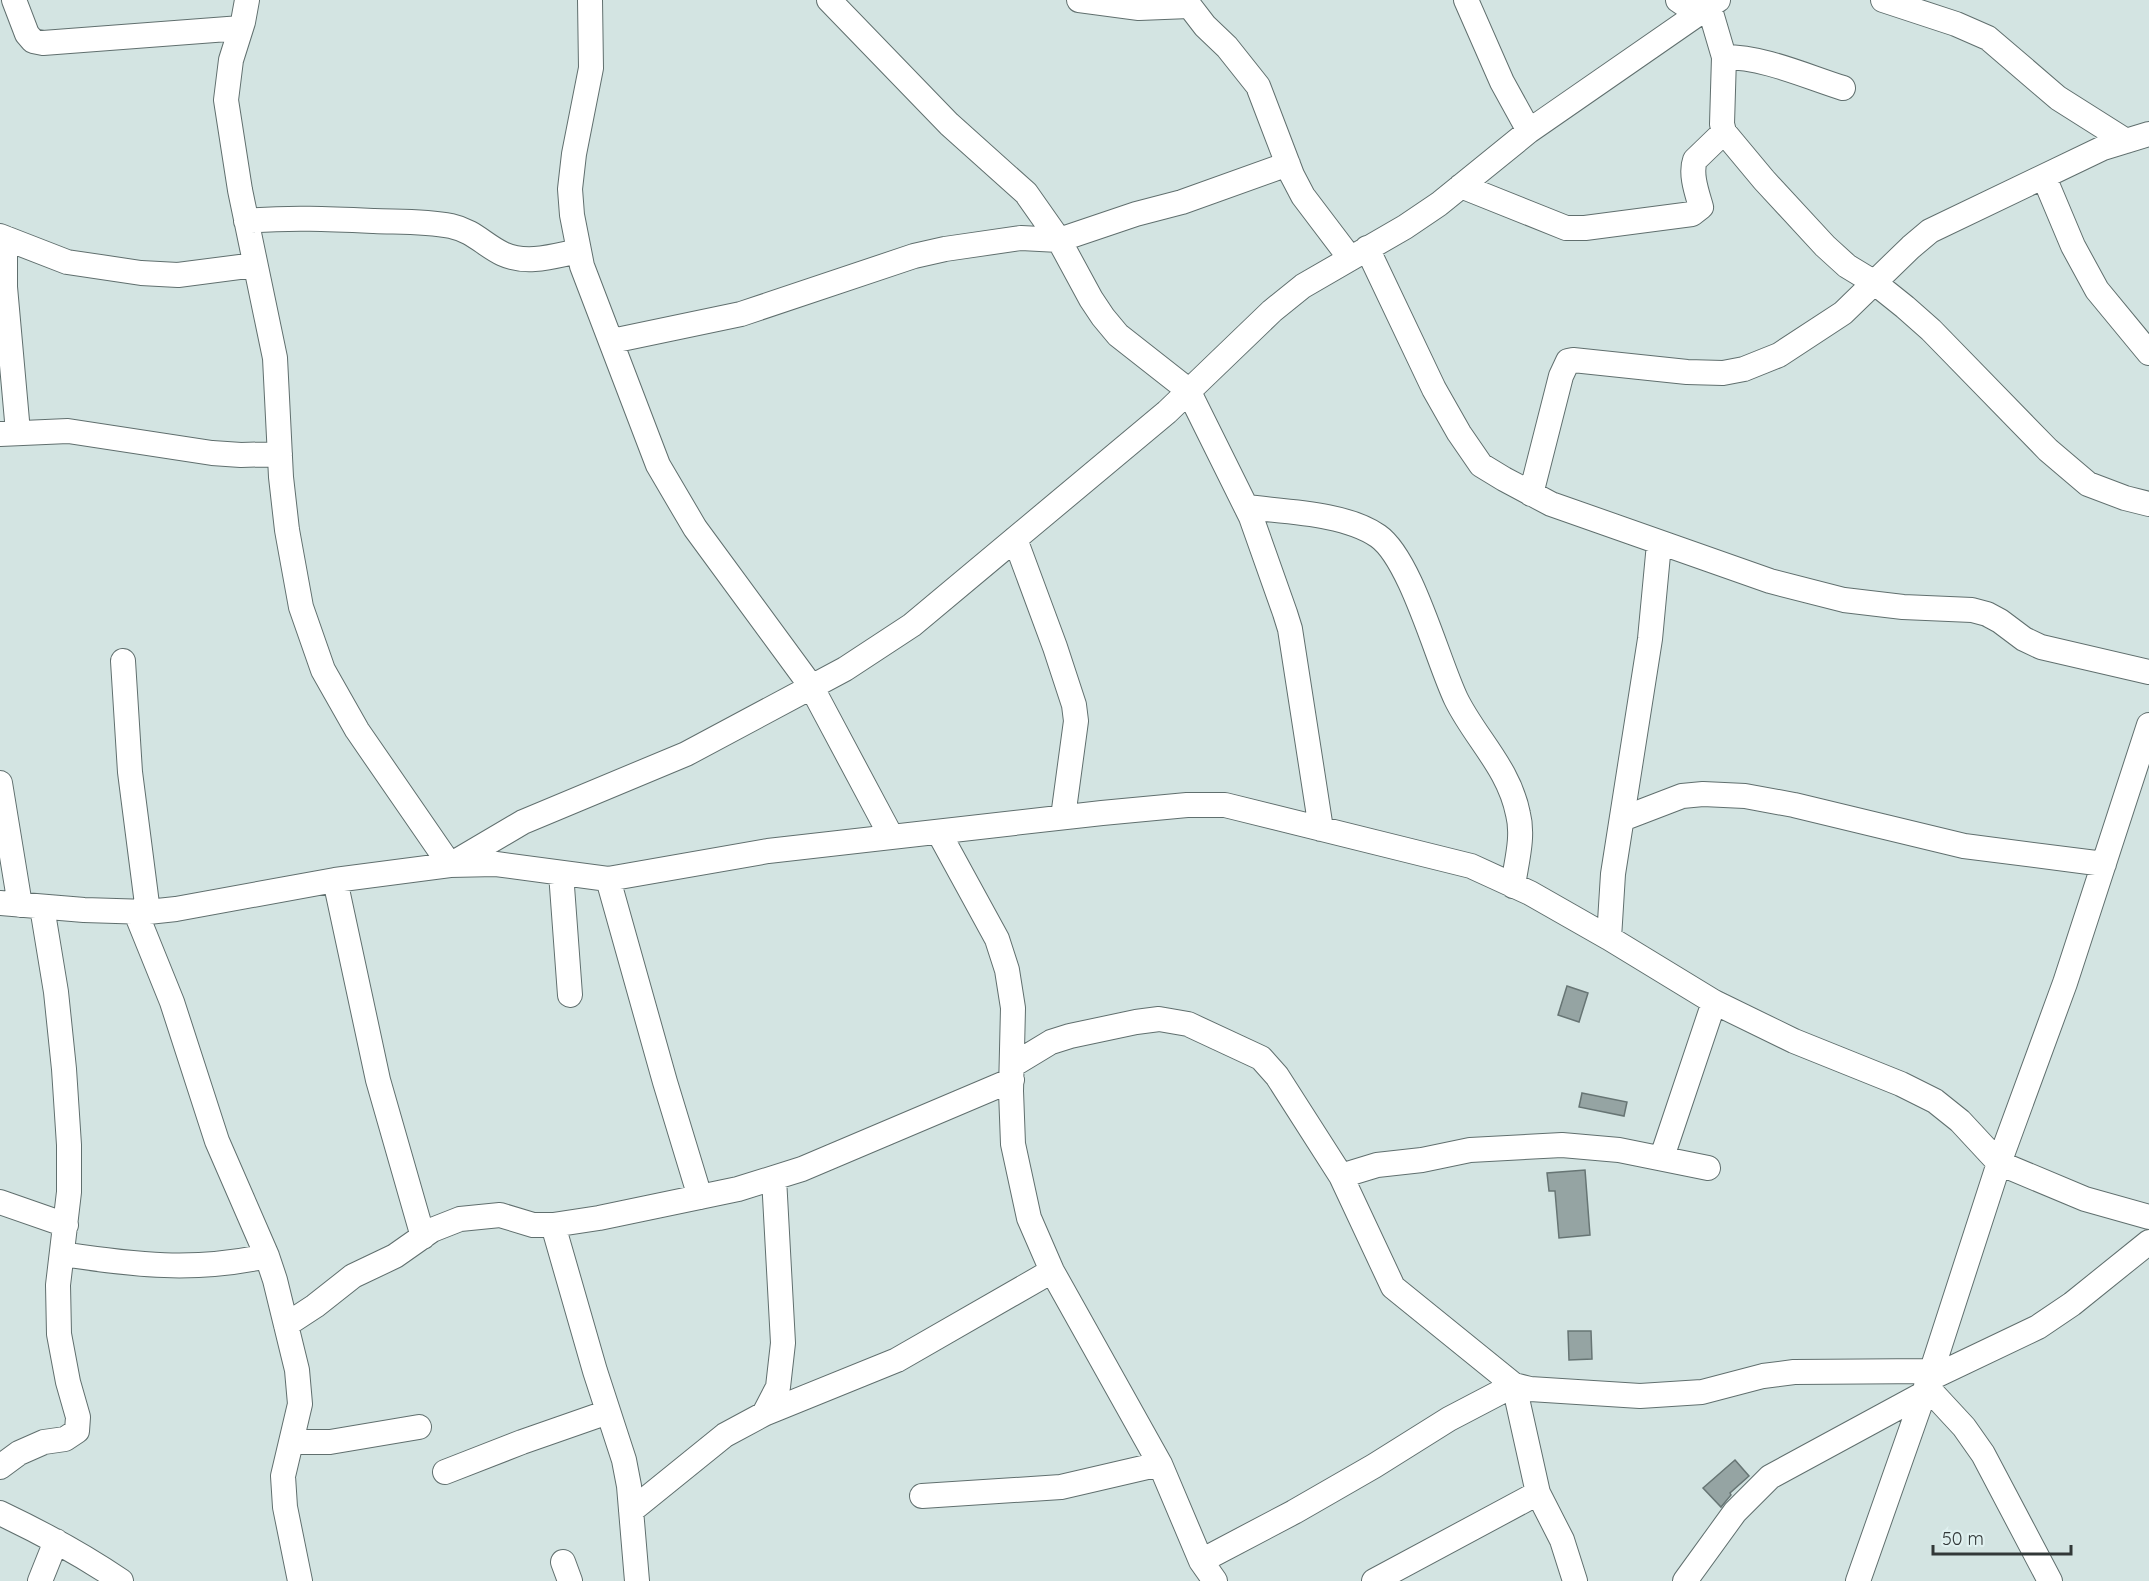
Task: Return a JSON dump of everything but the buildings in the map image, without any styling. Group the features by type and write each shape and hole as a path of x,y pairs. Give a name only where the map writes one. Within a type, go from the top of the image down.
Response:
{"street":[{"path":"14,0 27,34 33,41 43,43 241,28"},
{"path":"247,0 231,60 226,100 231,141 274,358 287,530 301,607 323,670 357,730 450,865"},
{"path":"590,0 591,68 574,154 570,189 582,266 658,465 695,528 811,686 891,836"},
{"path":"829,0 949,124 1026,193 1059,240 1091,299 1118,335 1188,390 1246,507 1290,629 1321,829"},
{"path":"1079,0 1139,8 1187,3 1205,26 1227,47 1258,87 1303,196 1358,253 1459,433 1481,465 1551,504 1770,582 1844,600 1979,612 2000,621 2025,639 2041,647 2149,672"},
{"path":"1467,0 1502,82 1529,132"},
{"path":"1883,0 1956,24 1988,38 2058,98 2138,137"},
{"path":"450,865 523,822 686,754 845,669 912,625 1167,412 1272,311 1303,286 1405,227 1700,5 1724,57 1722,124 1724,132 1764,180 1825,246 1847,266 1875,283 1931,330 2048,450 2088,484 2149,504"},
{"path":"1724,57 1751,59 1843,88"},
{"path":"1461,186 1566,228 1585,228 1692,214 1701,207 1693,166 1695,160 1724,132"},
{"path":"1531,494 1561,376 1568,361 1709,373 1744,369 1779,355 1843,313 1911,246 1930,231 2103,148 2138,137"},
{"path":"612,341 741,314 914,256 1021,238 1059,240 1136,214 1182,202 1288,164"},
{"path":"2044,177 2073,246 2097,290 2149,353"},
{"path":"246,221 312,218 419,222 452,226 471,232 502,254 521,259 538,259 579,251"},
{"path":"255,266 178,275 141,273 67,262 2,237 9,433 68,431 212,453 280,454"},
{"path":"1246,507 1336,519 1364,527 1381,538 1395,555 1411,587 1456,700 1493,756 1512,791 1519,815 1520,833 1513,886"},
{"path":"1015,539 1074,705 1076,722 1063,817"},
{"path":"1609,938 1613,874 1650,639 1659,544"},
{"path":"123,661 142,913 217,1141 267,1256 297,1370 300,1404 283,1476 285,1507 300,1581"},
{"path":"1858,1581 1928,1382 2000,1163 2065,983 2149,725"},
{"path":"0,783 21,905 56,992 69,1145 69,1192 58,1285 59,1334 68,1382 78,1417 77,1431 65,1439 44,1442 19,1453 0,1467"},
{"path":"1622,819 1682,796 1703,794 1745,796 1794,805 1964,846 2104,864"},
{"path":"21,905 142,913 335,880 450,865 496,864 608,879 768,851 891,836 939,833 1063,817 1187,805 1225,805 1471,867 1513,886 1609,938 1714,1002 1794,1041 1901,1084 1935,1101 1960,1121 2000,1163 2085,1199 2149,1217"},
{"path":"939,833 997,939 1008,970 1013,1008 1013,1144 1029,1218 1052,1271 1160,1464 1202,1561 1215,1581"},
{"path":"561,873 570,995"},
{"path":"608,879 700,1197"},
{"path":"335,880 378,1080 423,1237"},
{"path":"1662,1158 1714,1002"},
{"path":"286,1324 315,1306 353,1276 394,1256 432,1230 460,1219 500,1215 533,1225 554,1225 738,1189 802,1169 1013,1073 1051,1042 1136,1022 1158,1020 1188,1024 1261,1058 1277,1076 1341,1176 1393,1287 1514,1385 1530,1389 1640,1396 1702,1392 1763,1376 1794,1372 1928,1382 1983,1454 2050,1581"},
{"path":"1341,1176 1377,1165 1422,1160 1470,1150 1562,1145 1619,1150 1708,1168"},
{"path":"764,1414 778,1387 783,1344 774,1178"},
{"path":"0,1202 66,1225"},
{"path":"554,1225 608,1413 624,1460 629,1486 637,1581"},
{"path":"1685,1581 1735,1512 1770,1477 1928,1382 2038,1327 2072,1304 2149,1242"},
{"path":"62,1254 122,1263 168,1266 239,1262 267,1256"},
{"path":"631,1511 725,1435 764,1414 897,1360 1052,1271"},
{"path":"1514,1385 1538,1493 1562,1540 1575,1581"},
{"path":"1202,1561 1294,1512 1449,1419 1514,1385"},
{"path":"445,1472 522,1442 608,1413"},
{"path":"292,1442 330,1442 419,1427"},
{"path":"922,1496 1061,1487 1160,1464"},
{"path":"1374,1581 1538,1493"},
{"path":"0,1513 56,1541 121,1581"},
{"path":"40,1581 56,1541"}]}
